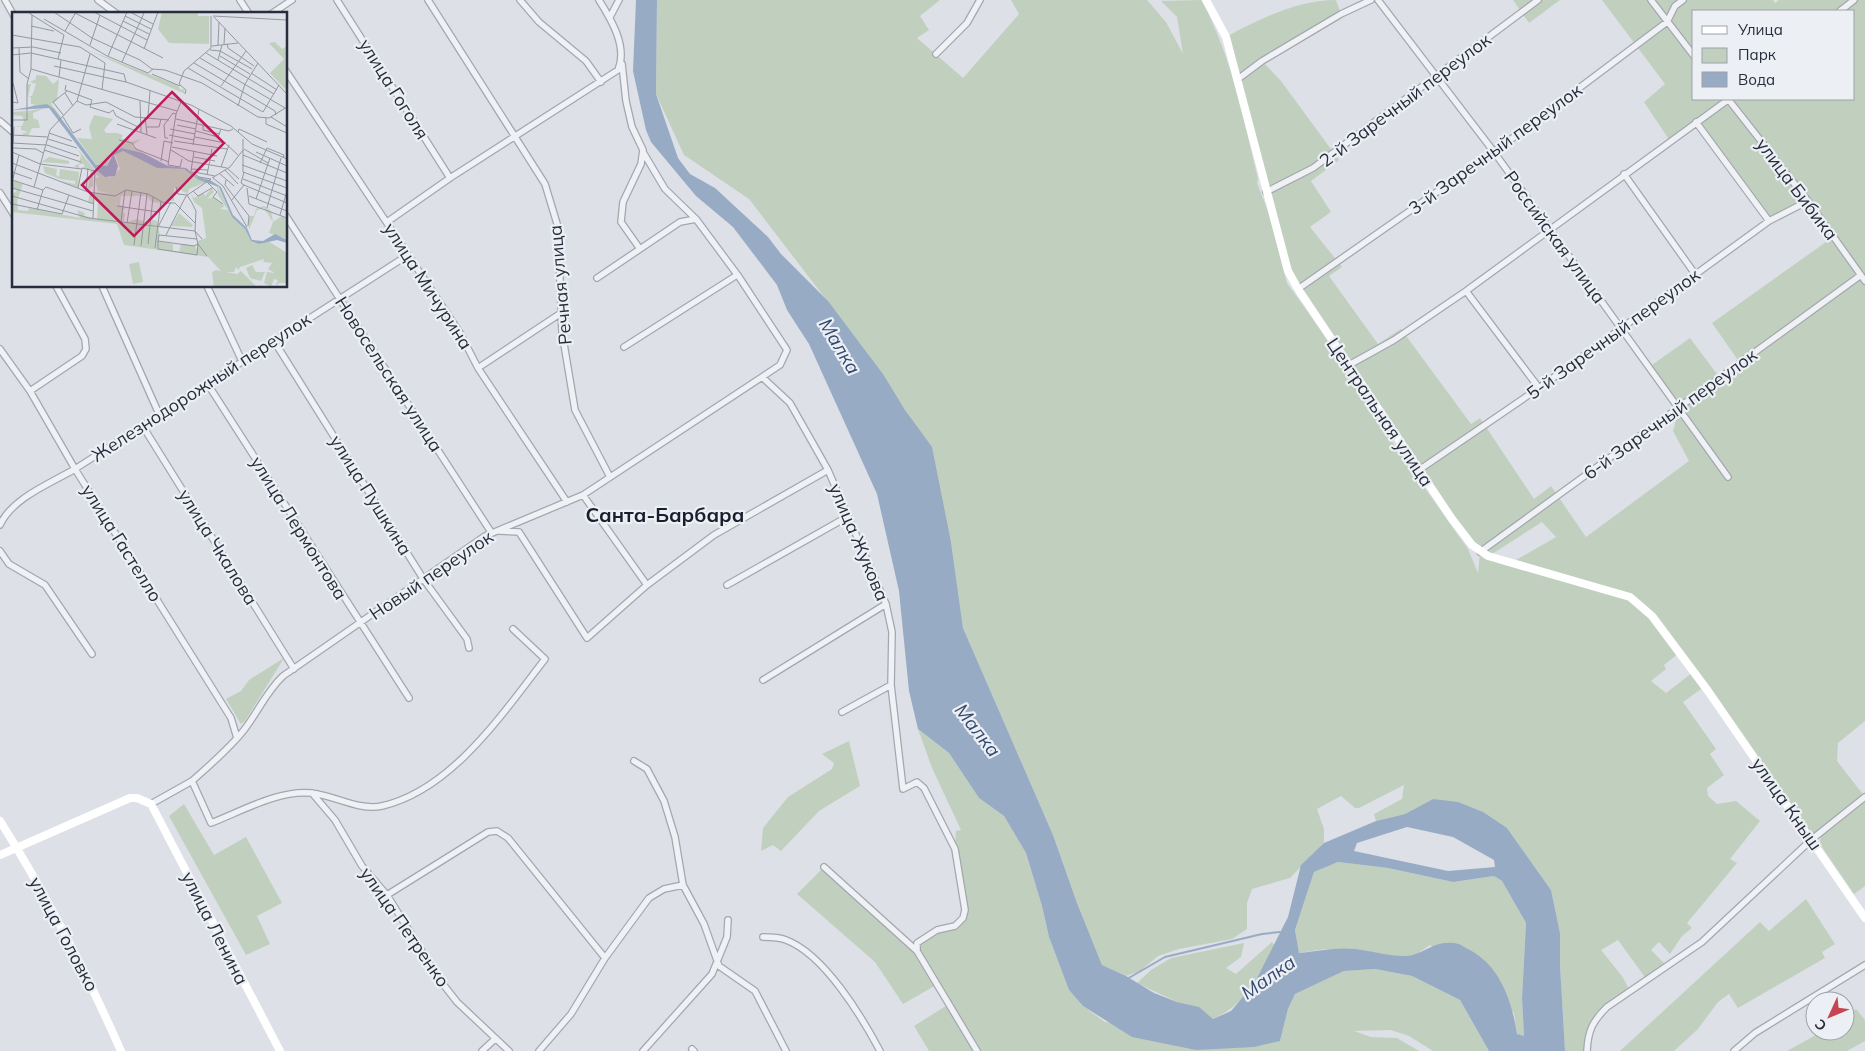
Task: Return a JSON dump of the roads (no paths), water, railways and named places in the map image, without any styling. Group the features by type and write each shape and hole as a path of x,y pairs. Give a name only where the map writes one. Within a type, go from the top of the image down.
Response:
{"street":[{"path":"5,0 12,12"},
{"path":"98,0 114,12"},
{"path":"240,0 248,12"},
{"path":"274,12 292,0"},
{"name":"улица Гоголя","path":"337,0 450,178"},
{"name":"Речная улица","path":"428,0 545,184 558,228 562,332 575,410 610,477"},
{"path":"520,0 539,22 586,62 601,82"},
{"path":"388,222 450,178 618,70 622,54 610,16 598,0"},
{"path":"610,16 618,0"},
{"path":"936,54 967,23 980,0"},
{"name":"Центральная улица","path":"1206,0 1226,37 1288,270 1298,289 1452,519 1472,546 1480,552 1510,564 1630,597 1652,616 1708,691"},
{"path":"1238,79 1262,61 1325,24 1371,0"},
{"name":"Российская улица","path":"1378,0 1494,152 1548,230 1728,477"},
{"name":"2-й Заречный переулок","path":"1266,192 1313,168 1538,0"},
{"path":"1651,0 1692,53"},
{"name":"3-й Заречный переулок","path":"1298,289 1494,152 1667,22 1675,6 1683,0"},
{"path":"1841,10 1854,0"},
{"path":"621,62 626,101 632,127 643,150 665,189 696,219 737,275 624,347"},
{"name":"улица Мичурина","path":"288,74 388,222 460,334 478,368 567,502"},
{"path":"1349,365 1394,340 1466,291 1728,100"},
{"name":"улица Бибика","path":"1730,100 1808,201 1865,281"},
{"path":"0,121 12,131"},
{"path":"1696,122 1769,221"},
{"path":"640,249 621,222 623,202 641,164 643,150"},
{"path":"1624,174 1696,274"},
{"path":"0,193 12,212"},
{"name":"5-й Заречный переулок","path":"1420,470 1539,388 1769,221 1808,201"},
{"name":"Новосельская улица","path":"288,219 494,531"},
{"path":"597,278 680,222 696,219"},
{"name":"Железнодорожный переулок","path":"0,525 8,512 18,504 408,255"},
{"name":"Новый переулок","path":"151,804 192,781 237,738 269,690 283,676 494,531 583,495 780,365 787,350 737,275"},
{"name":"6-й Заречный переулок","path":"1480,552 1679,409 1860,275"},
{"path":"30,391 82,356 86,349 85,339 57,288"},
{"path":"103,288 159,414"},
{"path":"208,288 242,361"},
{"path":"1466,291 1539,388"},
{"path":"478,368 561,312"},
{"name":"улица Пушкина","path":"274,340 424,580 467,639 469,648"},
{"name":"улица Гастелло","path":"0,349 30,391 75,469 232,718 237,738"},
{"name":"улица Жукова","path":"762,377 790,403 828,470 847,518 886,604 892,632 891,685 903,789 917,782 924,788 955,849 965,901 963,918 955,926 937,930 918,943 918,951"},
{"name":"улица Лермонтова","path":"208,383 409,698"},
{"name":"улица Чкалова","path":"142,425 294,669"},
{"path":"494,531 519,532 587,638 646,585 714,536 828,470"},
{"path":"583,495 646,585"},
{"path":"727,585 847,518"},
{"path":"0,551 9,564 45,585 92,654"},
{"path":"763,680 886,604"},
{"path":"192,781 211,823 289,793 312,793 353,804 380,806 416,793 451,769 499,717 545,659 513,629"},
{"path":"842,712 891,685"},
{"name":"улица Кныш","path":"1708,691 1865,918"},
{"path":"634,760 647,769 664,801 675,837 683,885 704,924 721,969 731,972 755,990 786,1051"},
{"name":"улица Петренко","path":"312,793 335,820 362,866 387,895 439,979 458,1002 509,1051"},
{"path":"1587,1051 1588,1032 1595,1019 1608,1007 1702,942 1811,840 1865,796"},
{"path":"0,855 130,798 143,800 151,804"},
{"name":"улица Ленина","path":"151,804 280,1051"},
{"name":"улица Головко","path":"0,821 93,988 121,1051"},
{"path":"387,895 488,832 497,831 508,838 605,958"},
{"path":"824,867 918,951 977,1051"},
{"path":"539,1051 571,1014 605,958 649,898 664,889 683,885"},
{"path":"643,1051 712,974 727,937 728,920"},
{"path":"763,937 786,940 801,949 816,962 850,1000 880,1051"},
{"path":"1734,1051 1755,1033 1865,965"},
{"path":"482,1051 496,1039"}],"water":[{"name":"Малка","path":"636,0 657,0 656,94 678,158 690,174 715,188 768,237 781,254 828,301 883,374 905,410 932,447 951,542 963,628 1053,835 1077,903 1102,965 1126,976 1154,993 1177,1002 1199,1007 1213,1019 1231,1011 1254,984 1288,917 1301,865 1324,843 1376,821 1405,814 1433,799 1458,802 1483,812 1507,828 1551,890 1560,933 1565,1051 1489,1051 1460,1000 1412,976 1375,969 1344,971 1295,994 1288,1009 1280,1041 1254,1047 1196,1050 1132,1037 1083,1006 1069,990 1049,937 1026,853 1004,816 979,798 949,753 918,729 909,691 899,591 877,494 809,344 787,310 777,285 733,227 696,196 651,142 646,130 633,71","holes":["1407,827 1453,837 1494,860 1495,867 1448,871 1354,851 1357,843","1338,862 1388,868 1453,882 1494,876 1502,881 1526,923 1522,998 1524,1036 1517,1034 1508,997 1496,974 1479,956 1458,944 1440,944 1416,954 1404,956 1349,949 1327,949 1299,953 1295,930 1314,872"]}],"waterway":[{"path":"1127,979 1165,957 1262,934 1280,932"}],"district":[{"name":"Санта-Барбара","path":"665,514"}]}
